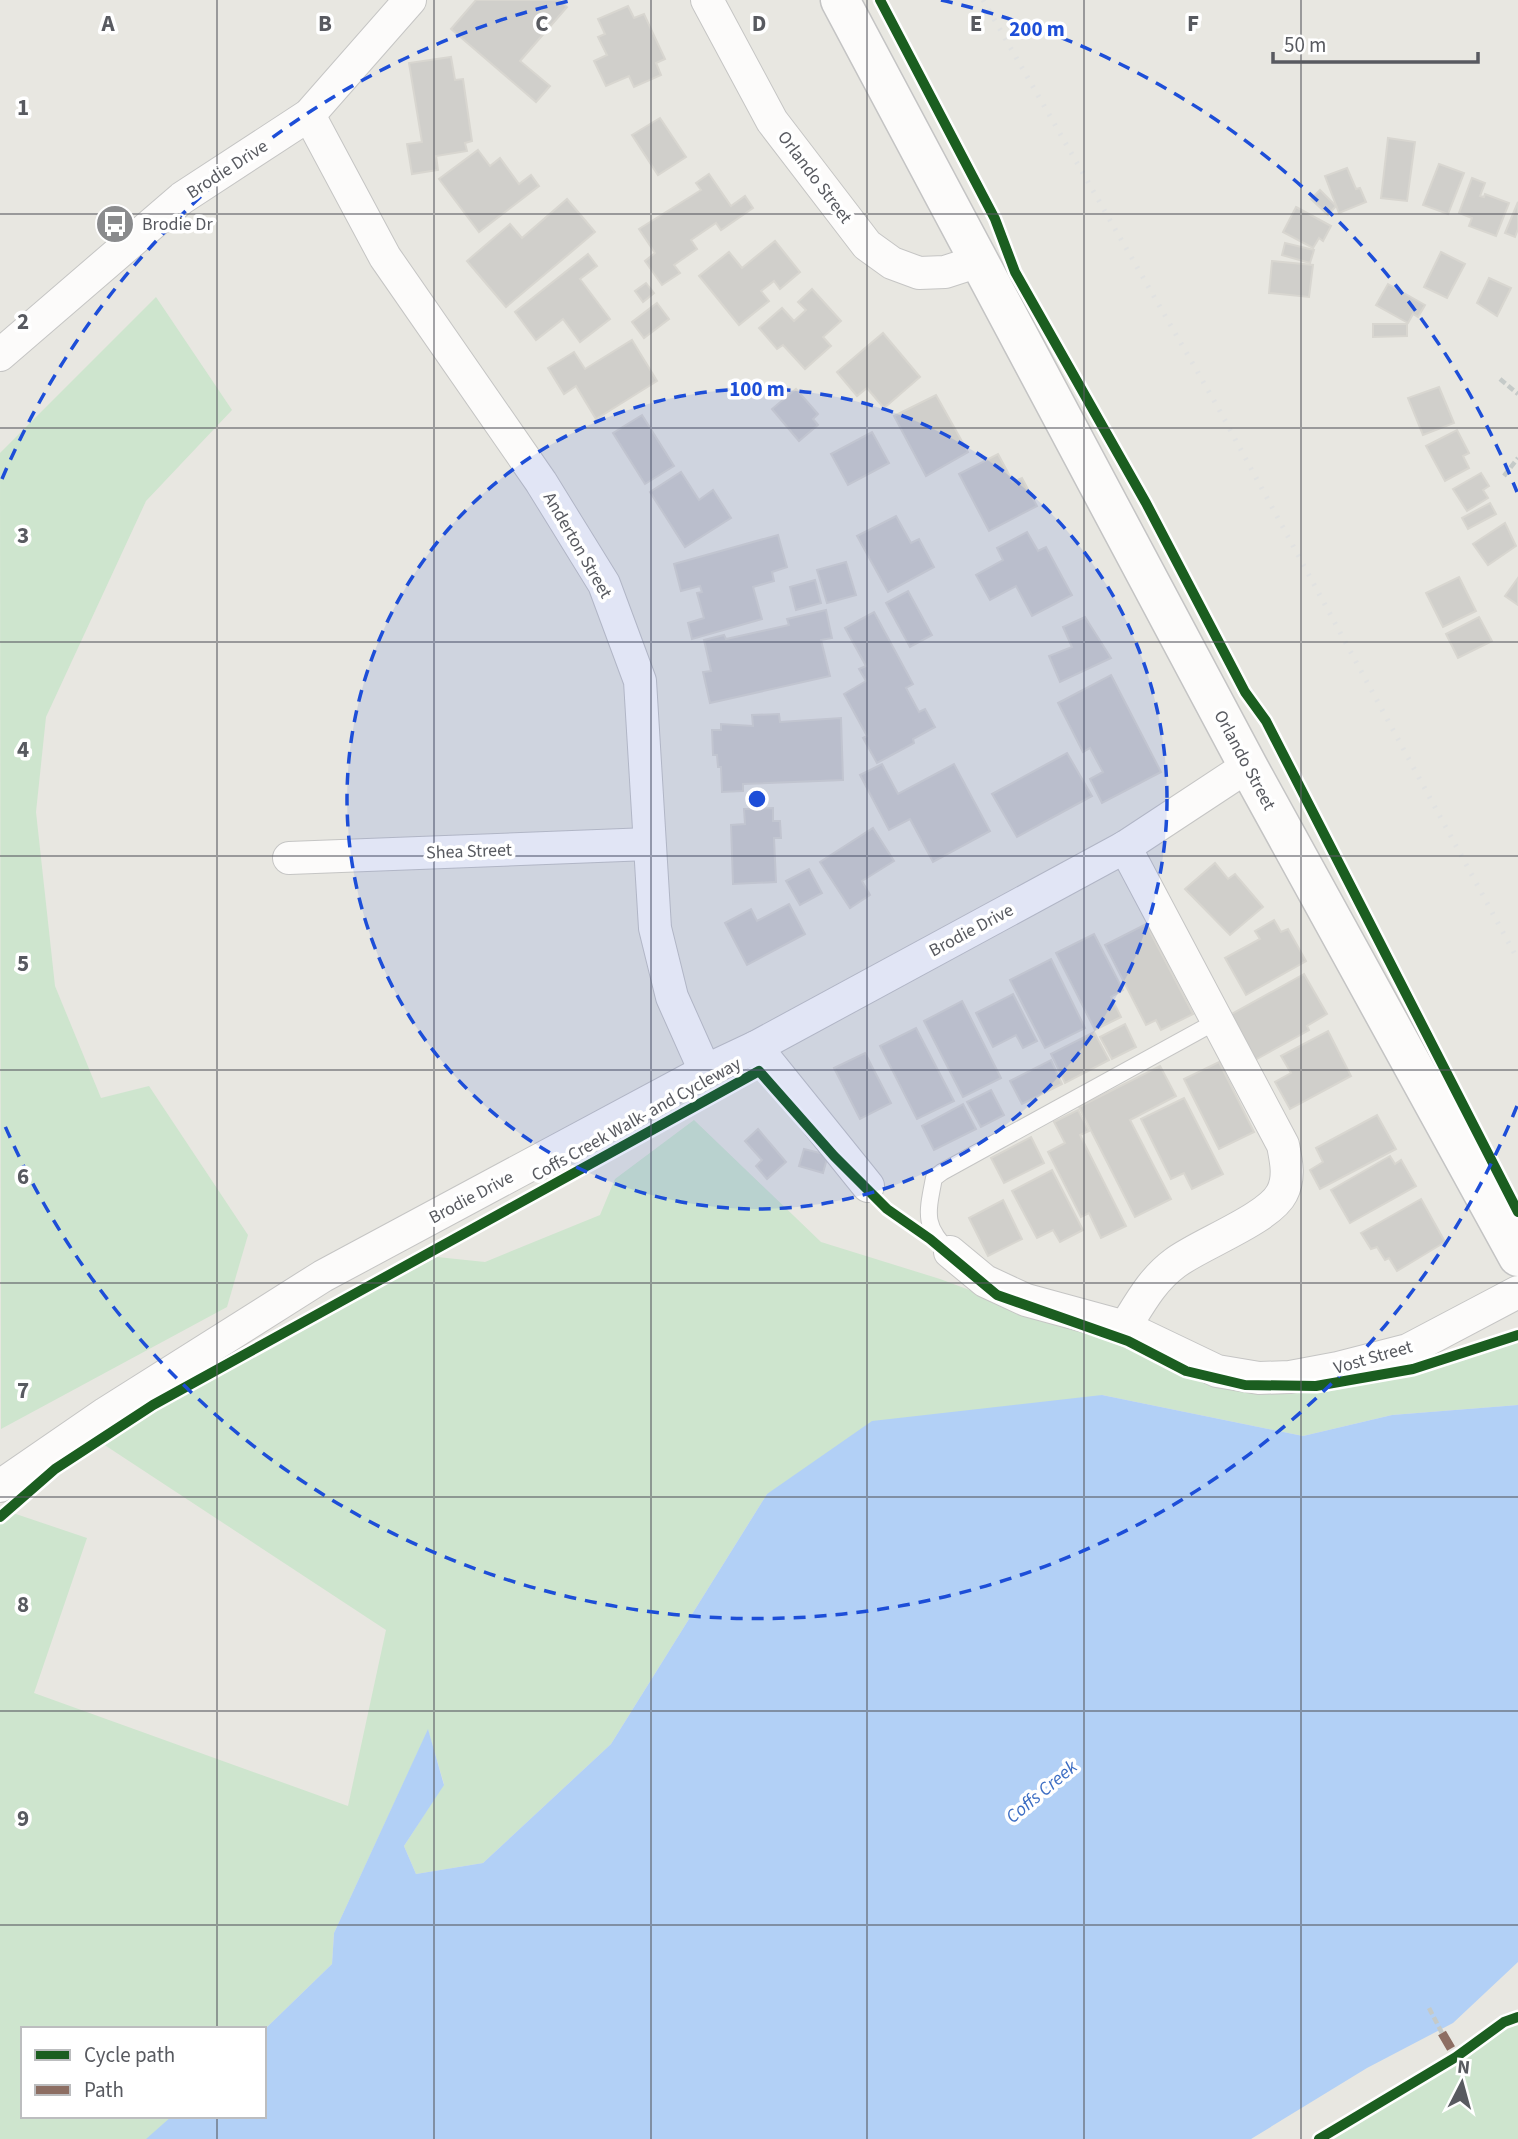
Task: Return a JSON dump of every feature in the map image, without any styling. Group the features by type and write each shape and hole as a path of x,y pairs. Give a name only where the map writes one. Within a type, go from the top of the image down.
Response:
{"street":[{"name":"Brodie Drive","path":"0,355 182,198 309,115 410,0"},
{"name":"Orlando Street","path":"708,0 772,121 867,245 892,263 919,273 945,272 979,261"},
{"name":"Orlando Street","path":"841,0 1248,766 1517,1253"},
{"name":"Anderton Street","path":"309,115 385,257 541,482 604,584 640,681 655,928 672,997 705,1071"},
{"name":"Brodie Drive","path":"0,1486 83,1428 323,1276 705,1071 757,1047 1125,847 1248,766"},
{"name":"Shea Street","path":"289,858 649,844"},
{"path":"1125,847 1283,1145 1288,1169 1282,1194 1257,1216 1177,1261 1156,1278 1125,1327"},
{"path":"757,1047 868,1186"},
{"name":"Vost Street","path":"950,1252 985,1281 1026,1300 1125,1327 1217,1371 1259,1378 1290,1377 1408,1349 1518,1292"}],"lane":[{"path":"950,1252 933,1236 930,1223 934,1178 942,1171 1215,1021"}],"path":[{"path":"1500,379 1518,394"},
{"path":"1504,476 1518,458"},
{"path":"1429,2008 1442,2033"}],"green space":[{"path":"156,297 232,410 146,501 46,717 36,812 55,986 101,1098 149,1086 248,1235 227,1307 1,1429 0,453"},
{"path":"694,1120 821,1242 940,1279 1242,1391 1449,1358 1488,1337 1518,1342 1518,1405 1392,1415 1303,1436 1102,1395 767,1494 611,1744 483,1863 416,1874 404,1846 444,1784 428,1730 334,1933 332,1964 266,2028 21,2027 21,2118 176,2118 156,2139 0,2139 0,1518 10,1512 87,1538 34,1693 348,1806 386,1630 100,1442 248,1357 437,1257 485,1262 600,1215 615,1179"},
{"path":"1518,2010 1518,2139 1334,2139 1448,2067"}],"water":[{"name":"Coffs Creek","path":"1102,1395 1303,1436 1392,1415 1518,1405 1518,1962 1453,2023 1367,2068 1251,2139 146,2139 170,2118 266,2118 266,2028 332,1964 334,1933 428,1729 444,1785 404,1846 416,1874 483,1863 611,1744 767,1494 872,1421"}],"building":[{"path":"476,0 559,0 567,7 520,61 550,86 536,102 451,29"},
{"path":"628,6 634,18 644,14 665,59 656,63 661,75 634,87 629,76 606,86 594,61 607,55 598,37 605,34 598,19"},
{"path":"451,57 455,80 463,79 472,141 465,143 467,151 436,156 438,170 412,174 407,144 422,142 409,63"},
{"path":"660,118 686,157 658,175 632,135"},
{"path":"1388,138 1415,142 1407,201 1381,198"},
{"path":"478,150 490,166 500,158 519,184 531,175 539,186 479,232 439,179"},
{"path":"1439,164 1464,173 1448,214 1423,205"},
{"path":"1347,168 1356,189 1360,188 1366,202 1339,213 1325,176"},
{"path":"709,174 731,206 745,196 753,208 721,230 716,223 691,240 697,249 674,265 680,273 662,285 645,261 655,253 639,229 701,190 696,183"},
{"path":"1472,178 1485,183 1480,196 1484,197 1485,194 1509,203 1496,236 1469,226 1472,218 1459,213"},
{"path":"1320,190 1336,206 1328,215 1311,199"},
{"path":"567,199 595,232 506,307 467,261 510,224 522,238"},
{"path":"1518,202 1518,229 1515,237 1505,233"},
{"path":"1296,207 1331,226 1323,241 1319,238 1313,248 1283,232"},
{"path":"775,241 800,272 780,289 774,281 761,291 769,301 739,325 699,276 729,252 742,268"},
{"path":"1285,243 1314,250 1310,263 1282,255"},
{"path":"1441,252 1465,264 1447,298 1424,287"},
{"path":"588,254 597,266 580,279 610,319 580,342 563,319 536,340 515,312"},
{"path":"1272,261 1313,265 1309,297 1269,293"},
{"path":"1489,278 1511,288 1497,316 1477,303"},
{"path":"646,283 654,293 643,302 635,291"},
{"path":"1388,284 1425,305 1418,317 1413,314 1408,323 1376,305"},
{"path":"812,289 841,321 823,337 831,346 805,369 783,345 777,349 759,328 782,308 794,321 806,310 798,302"},
{"path":"657,303 669,319 644,338 632,322"},
{"path":"1373,324 1407,324 1407,336 1373,337"},
{"path":"883,333 920,377 884,408 867,388 857,396 837,372"},
{"path":"632,340 657,381 596,419 576,386 564,394 548,368 574,352 585,369"},
{"path":"1439,387 1454,423 1423,435 1408,398"},
{"path":"796,389 818,414 813,419 818,425 799,441 772,409"},
{"path":"936,395 968,452 926,476 894,416"},
{"path":"642,415 674,466 645,484 613,433"},
{"path":"1457,430 1469,453 1463,456 1469,468 1445,481 1426,446"},
{"path":"872,432 889,463 848,485 831,454"},
{"path":"998,454 1013,482 1022,478 1037,506 989,531 959,474"},
{"path":"681,472 699,500 713,490 731,518 685,547 650,492"},
{"path":"1481,473 1489,486 1483,490 1488,498 1467,511 1453,489"},
{"path":"1490,503 1496,514 1468,529 1462,518"},
{"path":"896,516 911,543 919,539 934,567 888,592 857,536"},
{"path":"1505,523 1516,546 1488,565 1473,544"},
{"path":"1027,532 1038,551 1046,547 1072,595 1032,616 1016,586 990,600 976,575 1003,560 997,548"},
{"path":"778,535 787,567 772,572 774,581 753,587 762,619 692,639 688,623 704,618 697,593 702,592 700,586 681,591 674,564"},
{"path":"846,562 856,595 827,603 817,570"},
{"path":"1459,577 1476,611 1443,627 1426,593"},
{"path":"1518,578 1518,605 1505,596"},
{"path":"815,580 821,603 796,610 790,587"},
{"path":"908,591 932,635 910,647 886,603"},
{"path":"826,610 832,638 821,640 830,676 710,703 703,672 711,671 704,640 724,635 726,639 789,625 787,619"},
{"path":"874,612 913,684 906,688 919,712 925,709 935,727 913,739 914,743 877,763 863,738 867,736 844,694 866,681 859,669 866,666 845,628"},
{"path":"1085,617 1111,658 1060,682 1049,656 1072,647 1063,627"},
{"path":"1479,617 1492,641 1458,658 1446,634"},
{"path":"1111,675 1161,772 1102,803 1090,779 1103,772 1090,748 1083,752 1058,703"},
{"path":"779,714 780,722 841,718 843,780 743,784 743,791 722,792 721,767 718,767 717,755 713,755 712,730 721,730 721,724 753,726 752,715"},
{"path":"1067,753 1092,796 1017,837 992,794"},
{"path":"882,764 898,794 954,764 990,831 933,862 910,819 889,830 860,775"},
{"path":"773,808 773,821 780,821 781,838 774,838 776,882 733,884 731,825 745,824 744,809"},
{"path":"873,828 894,861 862,881 870,895 850,908 820,862"},
{"path":"1215,863 1228,879 1235,874 1263,907 1230,935 1185,889"},
{"path":"809,869 822,893 800,905 786,881"},
{"path":"789,904 805,934 747,965 725,923 751,909 757,921"},
{"path":"1274,920 1281,932 1288,929 1306,961 1246,995 1225,958 1260,939 1255,931"},
{"path":"1146,924 1193,1014 1161,1030 1156,1020 1146,1025 1105,945"},
{"path":"1094,934 1123,990 1111,997 1121,1017 1095,1030 1056,953"},
{"path":"1051,959 1085,1028 1045,1048 1010,980"},
{"path":"1304,974 1327,1014 1307,1026 1309,1030 1255,1060 1230,1015"},
{"path":"1013,994 1037,1041 1023,1048 1016,1035 993,1047 976,1013"},
{"path":"962,1001 1001,1078 963,1097 924,1021"},
{"path":"1125,1024 1136,1047 1112,1059 1100,1037"},
{"path":"916,1028 954,1101 917,1119 880,1046"},
{"path":"1328,1031 1351,1076 1290,1109 1275,1082 1291,1073 1281,1056"},
{"path":"1094,1032 1109,1060 1065,1083 1051,1054"},
{"path":"865,1053 891,1103 860,1119 834,1068"},
{"path":"1051,1060 1062,1084 1022,1104 1010,1081"},
{"path":"1219,1062 1254,1132 1219,1149 1184,1079"},
{"path":"1160,1066 1176,1096 1130,1120 1171,1199 1135,1217 1079,1107"},
{"path":"991,1090 1004,1115 981,1127 967,1102"},
{"path":"1184,1098 1223,1174 1192,1189 1184,1173 1171,1179 1141,1119"},
{"path":"963,1104 976,1129 934,1150 922,1126"},
{"path":"1078,1110 1089,1131 1080,1135 1126,1226 1101,1238 1089,1213 1081,1217 1048,1152 1065,1143 1054,1122"},
{"path":"1377,1115 1396,1149 1320,1189 1310,1170 1323,1162 1316,1148"},
{"path":"758,1129 786,1162 767,1179 756,1166 762,1160 745,1141"},
{"path":"1031,1137 1044,1163 1004,1183 991,1158"},
{"path":"804,1149 828,1155 823,1173 799,1166"},
{"path":"1390,1156 1395,1164 1401,1160 1416,1186 1350,1223 1331,1190"},
{"path":"1052,1170 1083,1230 1060,1242 1053,1230 1037,1238 1012,1191"},
{"path":"1421,1199 1445,1242 1397,1271 1389,1258 1385,1260 1377,1247 1371,1249 1361,1233"},
{"path":"1003,1200 1022,1239 988,1256 969,1218"}],"railway":[{"path":"983,0 1216,404 1518,960"}],"marked path":[{"path":"1442,2033 1456,2057"}],"cycle path":[{"path":"880,0 995,219 1015,272 1146,503 1245,692 1266,721 1518,1212"},
{"name":"Coffs Creek Walk- and Cycleway","path":"0,1517 55,1469 153,1405 759,1071 834,1156 887,1209 930,1239 997,1295 1128,1341 1186,1371 1245,1385 1316,1386 1413,1369 1518,1335"},
{"path":"1319,2139 1456,2057 1504,2022 1518,2017"}],"place":[{"name":"Brodie Dr","path":"115,224"}]}
